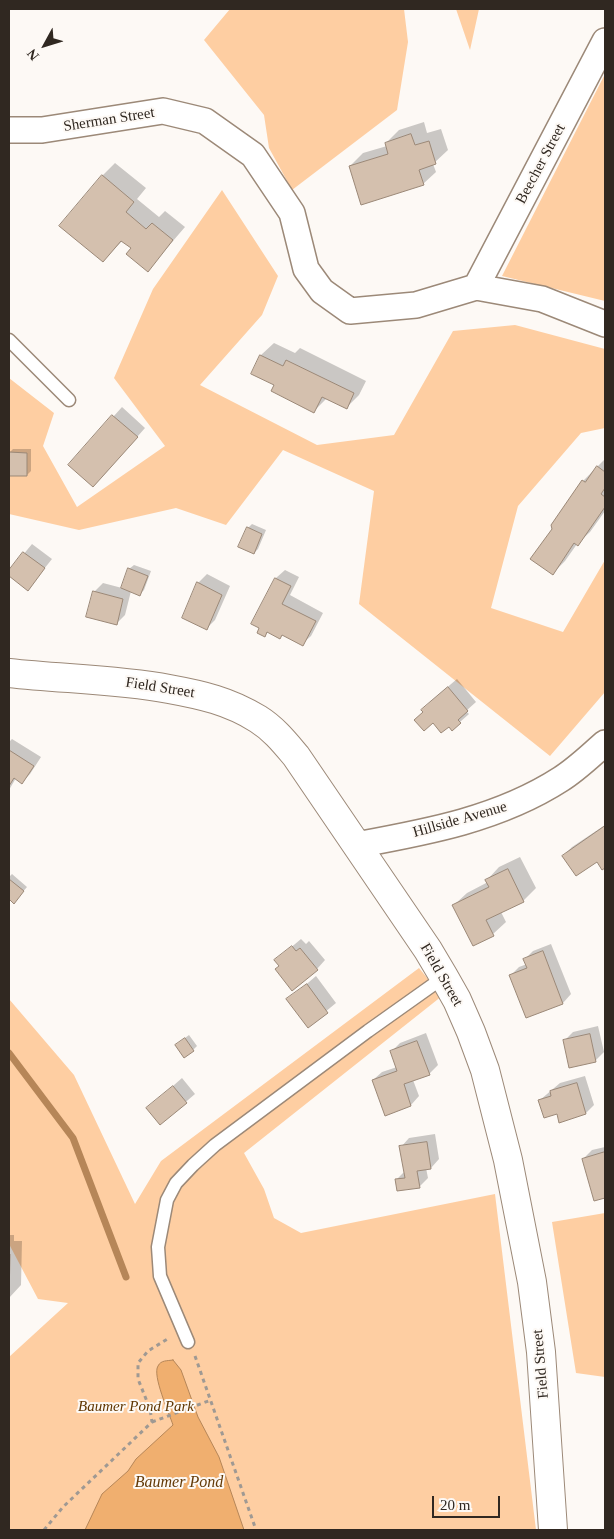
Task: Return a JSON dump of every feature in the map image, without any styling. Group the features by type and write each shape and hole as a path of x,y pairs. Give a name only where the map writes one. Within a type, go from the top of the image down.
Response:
{"street":[{"name":"Beecher Street","path":"476,287 605,41"},
{"name":"Sherman Street","path":"9,130 42,130 163,111 205,121 254,155 292,213 306,269 322,291 350,311 416,305 476,287 542,299 605,324"},
{"name":"Field Street","path":"9,673 135,683 208,696 236,706 260,720 279,736 296,756 428,950 457,1000 471,1032 485,1070 508,1160 532,1282 541,1352 553,1530"},
{"name":"Hillside Avenue","path":"356,845 474,820 520,802 562,779 605,743"}],"lane":[{"path":"9,340 69,400"},
{"path":"186,1336 160,1276 158,1261 167,1200 176,1183 215,1145 444,977"}],"path":[{"path":"152,1422 150,1409 138,1379 138,1363 148,1351 186,1336 211,1400 256,1530"},
{"path":"44,1530 63,1507 152,1422 211,1400"}],"green space":[{"path":"230,9 404,9 408,42 397,110 292,190 269,148 264,115 204,40"},
{"path":"456,9 479,9 470,50"},
{"path":"605,74 605,301 502,276"},
{"path":"222,190 278,276 262,315 200,385 317,445 394,435 453,331 515,325 605,349 605,428 581,433 518,506 491,608 563,632 605,560 605,692 550,756 359,604 374,491 283,450 226,525 176,508 79,530 9,514 9,378 54,413 43,446 77,507 165,446 114,378 153,289"},
{"name":"Baumer Pond Park","path":"419,968 442,996 244,1153 264,1189 274,1218 301,1233 495,1194 536,1530 9,1530 9,1357 68,1303 38,1299 9,1244 9,999 74,1075 135,1204 161,1161"},
{"path":"605,1213 605,1377 576,1373 552,1222"}],"water":[{"name":"Baumer Pond","path":"173,1360 181,1370 198,1417 219,1457 244,1530 85,1530 102,1494 128,1471 136,1459 173,1425 159,1385 157,1371 161,1363"}],"building":[{"path":"411,134 415,145 429,141 436,164 419,170 424,185 361,205 349,166 388,154 385,143"},
{"path":"102,175 134,202 126,212 146,229 152,223 173,240 148,272 126,254 131,248 121,241 103,262 59,226"},
{"path":"260,355 283,366 286,360 354,393 347,409 322,397 314,413 271,391 274,385 251,374"},
{"path":"112,415 138,437 93,487 68,465"},
{"path":"9,452 27,453 27,476 9,476"},
{"path":"597,466 605,472 605,488 601,494 605,497 605,507 578,546 574,543 553,575 530,559 552,529 551,525 582,480 585,482"},
{"path":"247,527 262,534 254,554 238,547"},
{"path":"23,552 45,568 28,591 9,576 9,570"},
{"path":"128,568 148,576 140,596 121,588"},
{"path":"275,578 291,586 282,604 316,621 303,646 282,635 280,639 267,632 265,637 257,633 259,628 251,624"},
{"path":"197,582 222,595 207,630 182,618"},
{"path":"93,591 123,599 117,625 86,617"},
{"path":"448,687 468,711 458,720 461,723 452,731 449,727 441,733 433,723 424,731 414,720 423,712 421,710"},
{"path":"9,750 34,766 22,784 14,778 9,786"},
{"path":"605,826 605,868 602,870 597,862 576,876 562,856"},
{"path":"508,869 524,902 486,920 494,936 473,946 452,905 489,887 485,880"},
{"path":"9,879 24,891 14,904 9,899"},
{"path":"292,946 296,951 300,948 318,970 292,991 275,969 279,966 274,960"},
{"path":"543,951 563,1004 526,1018 509,975 527,968 523,959"},
{"path":"307,984 328,1013 308,1028 286,999"},
{"path":"590,1034 596,1062 569,1068 563,1040"},
{"path":"185,1038 194,1051 184,1058 175,1045"},
{"path":"417,1041 430,1075 404,1084 411,1106 385,1116 372,1080 397,1071 390,1051"},
{"path":"577,1083 586,1114 559,1123 557,1114 544,1118 538,1100 551,1096 550,1091"},
{"path":"173,1086 187,1103 160,1125 146,1108"},
{"path":"427,1142 431,1169 417,1171 420,1188 397,1191 395,1179 405,1178 399,1146"},
{"path":"605,1152 605,1198 594,1201 582,1159"},
{"path":"9,1253 10,1254 9,1299"}],"waterway":[{"path":"9,1053 73,1138 126,1277"}]}
